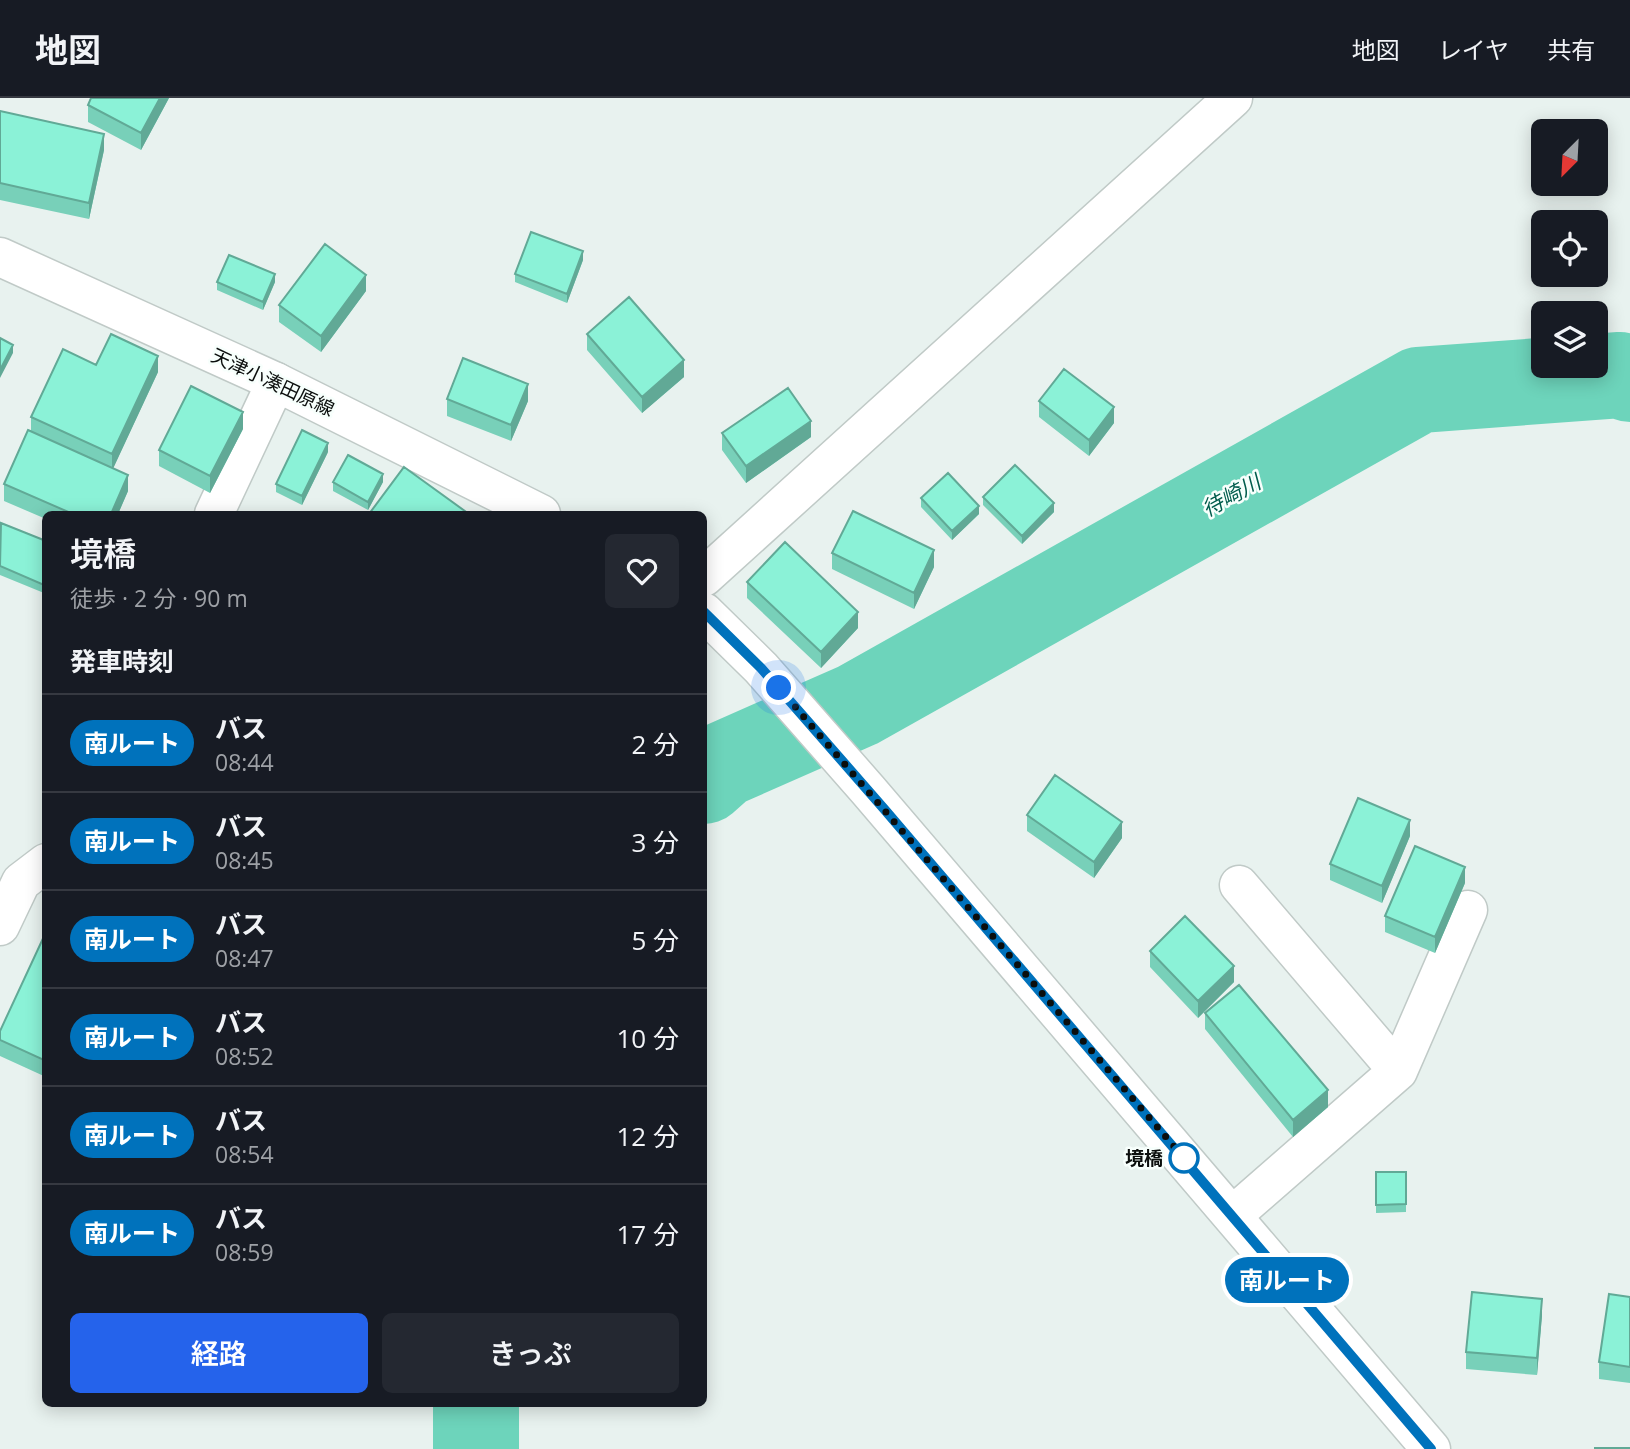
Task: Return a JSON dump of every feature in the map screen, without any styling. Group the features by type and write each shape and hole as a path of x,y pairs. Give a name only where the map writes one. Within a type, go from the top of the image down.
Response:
{"main road":[{"path":"707,574 1233,98"},
{"name":"天津小湊田原線","path":"0,257 276,382 535,511"},
{"path":"215,511 276,382"},
{"path":"707,615 761,668 868,790 1431,1449"},
{"path":"0,926 21,882 42,866"},
{"path":"1239,885 1398,1071"},
{"path":"1233,1215 1398,1071 1468,909"}],"building":[{"path":"91,98 160,98 141,133 88,105"},
{"path":"0,111 104,134 89,203 0,183"},
{"path":"531,232 583,251 567,294 515,274"},
{"path":"325,244 366,275 321,336 279,305"},
{"path":"229,255 275,274 263,302 217,282"},
{"path":"629,297 684,360 642,397 587,334"},
{"path":"111,334 158,356 112,454 31,417 63,349 96,365"},
{"path":"0,338 13,345 0,370"},
{"path":"463,358 528,384 511,425 447,399"},
{"path":"1064,369 1114,407 1089,440 1039,401"},
{"path":"191,386 243,412 210,476 159,450"},
{"path":"788,388 811,421 746,466 722,433"},
{"path":"28,430 128,475 112,511 66,511 4,484"},
{"path":"302,430 328,443 302,496 276,484"},
{"path":"348,455 383,474 368,502 333,482"},
{"path":"1015,465 1054,503 1022,536 983,497"},
{"path":"404,467 465,511 371,511"},
{"path":"948,473 979,506 952,531 921,498"},
{"path":"853,511 934,550 914,593 832,553"},
{"path":"1,523 42,539 42,584 0,566"},
{"path":"785,542 858,612 821,652 747,582"},
{"path":"1055,775 1122,822 1094,862 1027,815"},
{"path":"1358,798 1410,820 1382,886 1330,864"},
{"path":"1415,846 1465,867 1435,937 1385,916"},
{"path":"1185,916 1234,966 1198,1001 1150,951"},
{"path":"42,941 42,1059 0,1040 0,1031"},
{"path":"1239,985 1328,1090 1293,1120 1205,1013"},
{"path":"1376,1172 1406,1172 1406,1204 1376,1205"},
{"path":"1472,1292 1542,1299 1537,1358 1466,1352"},
{"path":"1609,1294 1630,1297 1630,1367 1599,1362"},
{"path":"1630,1448 1630,1449 1595,1449"}],"waterway":[{"name":"待崎川","path":"707,778 722,765 858,705 1419,390 1620,375 1630,379"},
{"path":"476,1407 476,1449"}],"bus line":[{"name":"南ルート","path":"707,615 761,668 885,810 1431,1449"}],"place":[{"name":"境橋","path":"1184,1158"}],"route":[{"path":"779,688 1184,1158"}]}
